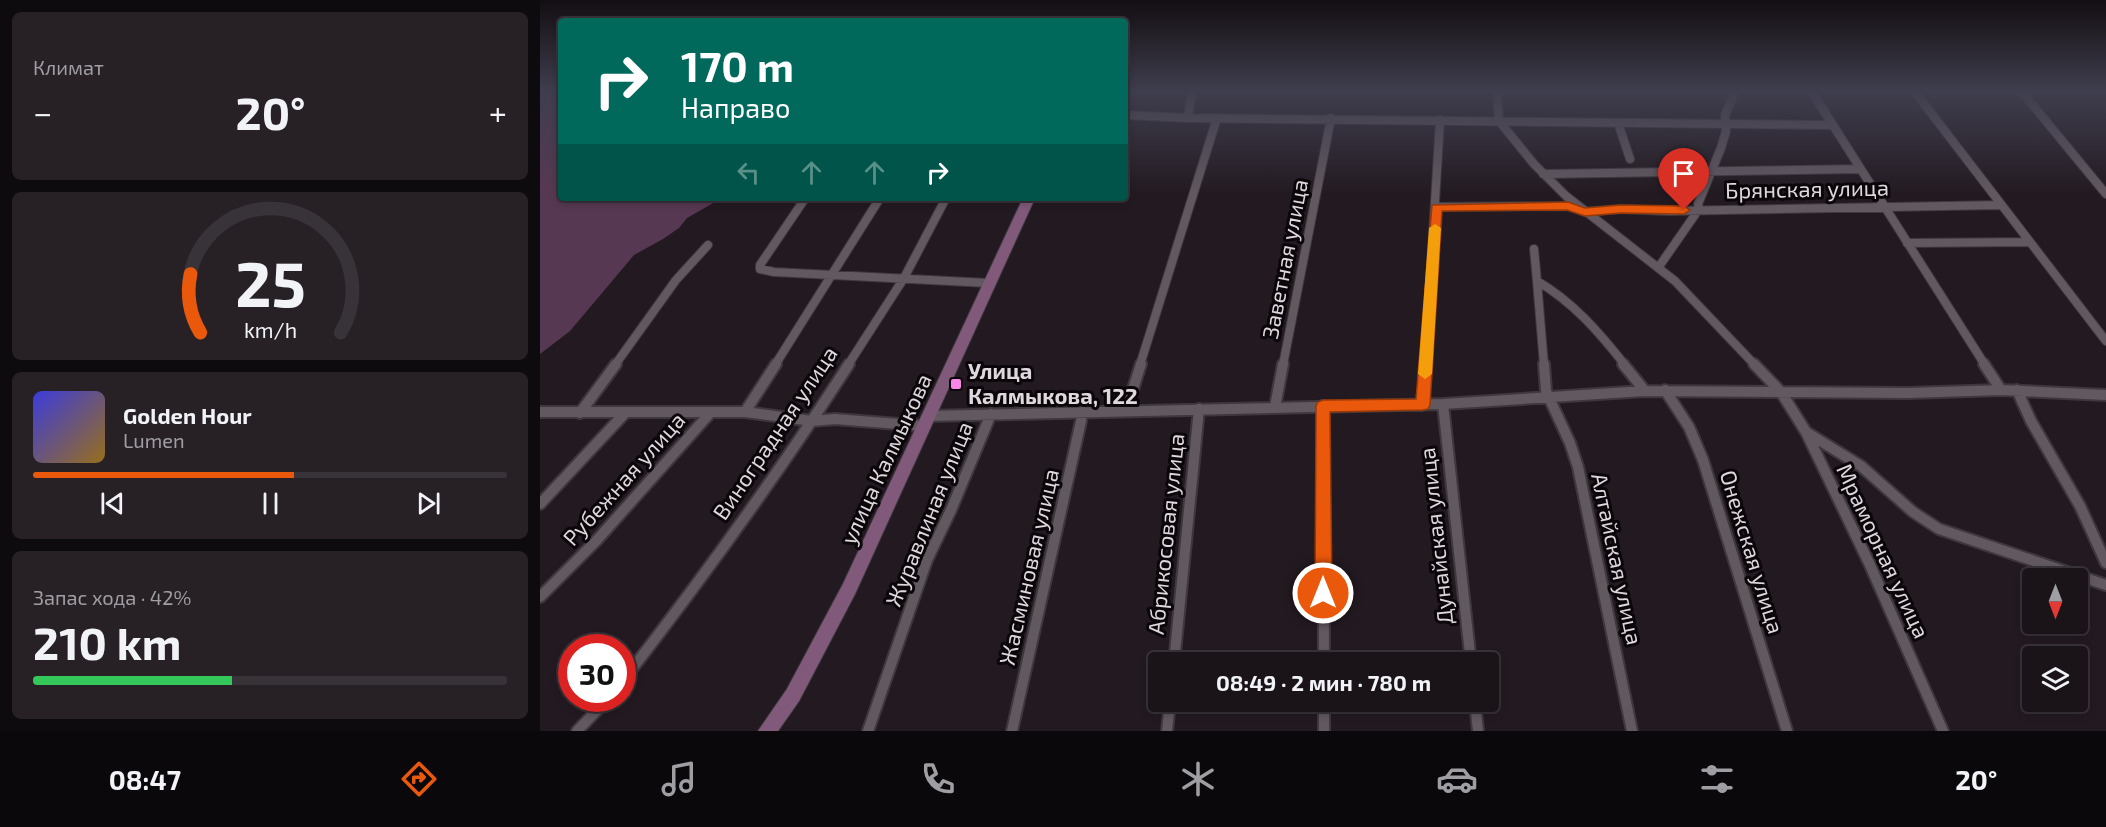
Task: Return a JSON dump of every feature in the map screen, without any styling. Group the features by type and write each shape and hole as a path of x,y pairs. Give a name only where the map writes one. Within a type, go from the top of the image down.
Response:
{"main road":[{"name":"улица Калмыкова","path":"767,731 793,695 839,610 1028,201"}],"street":[{"path":"1126,411 1214,126"},
{"name":"Заветная улица","path":"1275,407 1329,126"},
{"path":"1423,405 1440,126"},
{"name":"Мраморная улица","path":"1503,126 1543,174 1585,212 1658,268 1695,300 1781,392 1806,432 1870,565 1942,731"},
{"path":"1619,126 1630,159"},
{"path":"1658,268 1699,209 1698,204 1726,132 1725,126"},
{"path":"1833,126 2001,390"},
{"path":"1941,126 2106,340"},
{"path":"2050,126 2106,194"},
{"path":"1543,174 1860,169"},
{"path":"803,201 760,265 760,269 774,272 988,283"},
{"name":"Виноградная улица","path":"746,412 878,201"},
{"name":"Виноградная улица","path":"636,664 671,619 812,421 904,278 944,201"},
{"name":"Брянская улица","path":"1436,207 1568,206 1585,212 1621,209 1669,211 2001,205"},
{"path":"1907,243 2029,242"},
{"path":"580,412 676,280 708,245"},
{"name":"Алтайская улица","path":"1534,249 1546,391 1570,442 1584,490 1632,731"},
{"path":"1537,281 1563,298 1611,346 1645,390"},
{"path":"540,412 746,412 812,421 835,419 927,421 991,414 1423,405 1550,399 1645,390 1908,393 2017,390 2106,394"},
{"name":"Онежская улица","path":"1665,390 1689,427 1703,459 1787,731"},
{"path":"2017,390 2031,421 2080,506 2106,563"},
{"name":"Дунайская улица","path":"1443,404 1470,652"},
{"path":"1323,406 1324,652"},
{"name":"Абрикосовая улица","path":"1175,652 1200,409"},
{"path":"540,504 626,412"},
{"name":"Рубежная улица","path":"540,597 597,540 711,412"},
{"name":"Жасминовая улица","path":"1012,731 1083,412"},
{"name":"Журавлиная улица","path":"868,731 927,560 951,510 991,414"},
{"path":"1806,432 1862,466 1913,512 1939,529 2106,585"},
{"path":"577,731 595,712"},
{"path":"1167,731 1169,712"},
{"path":"1324,712 1324,731"},
{"path":"1476,712 1478,731"}],"shaded area":[{"path":"540,126 558,126 558,201 717,201 687,218 679,228 663,239 634,255 570,331 540,354"}],"slow traffic":[{"path":"1425,374 1435,228"}],"place":[{"name":"Улица Калмыкова, 122","path":"956,384"}],"route":[{"path":"1323,593 1323,406 1423,405 1436,207 1572,206 1585,212 1621,209 1684,210"}]}
